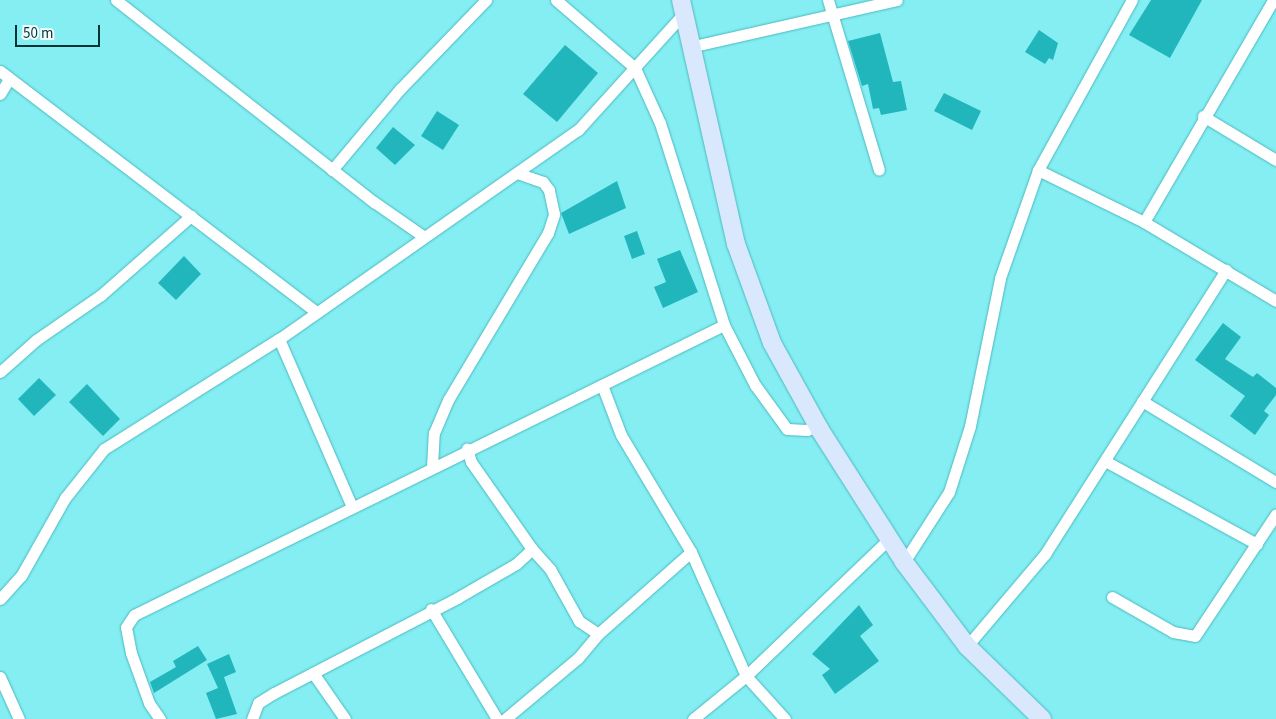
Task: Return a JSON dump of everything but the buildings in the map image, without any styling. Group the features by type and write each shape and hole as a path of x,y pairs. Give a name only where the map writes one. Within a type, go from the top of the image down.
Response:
{"main road":[{"path":"683,7 690,47 736,244 772,343 817,424 888,540 967,646 1042,719"}],"street":[{"path":"116,0 332,170 423,236"},
{"path":"332,170 400,89 485,0"},
{"path":"556,0 635,68 660,123 724,325 755,385 787,429 807,430 817,424"},
{"path":"828,0 879,170"},
{"path":"690,47 897,0"},
{"path":"904,562 949,492 970,426 1000,278 1038,170 1132,0"},
{"path":"1144,222 1203,116 1273,0"},
{"path":"0,599 21,576 65,498 104,449 278,339 423,236 578,130 635,68 683,7"},
{"path":"0,71 316,312"},
{"path":"0,94 10,79"},
{"path":"1203,116 1276,160"},
{"path":"1038,170 1144,222 1276,301"},
{"path":"432,467 434,433 448,400 548,233 554,214 549,190 543,182 517,172"},
{"path":"0,372 36,340 101,295 191,216"},
{"path":"967,646 1045,554 1107,462 1142,401 1226,270"},
{"path":"160,719 149,703 131,653 128,621 352,506 724,325"},
{"path":"278,339 352,506"},
{"path":"602,385 621,436 691,552 746,676 785,719"},
{"path":"1142,401 1276,482"},
{"path":"467,449 471,462 532,549 550,569 579,621 598,634"},
{"path":"1107,462 1257,544"},
{"path":"1112,597 1173,632 1195,636 1276,514"},
{"path":"693,719 746,676 888,540"},
{"path":"252,719 258,703 507,569 532,549"},
{"path":"505,719 578,658 598,634 691,552"},
{"path":"431,609 497,719"},
{"path":"313,673 345,719"},
{"path":"0,677 19,719"}]}
